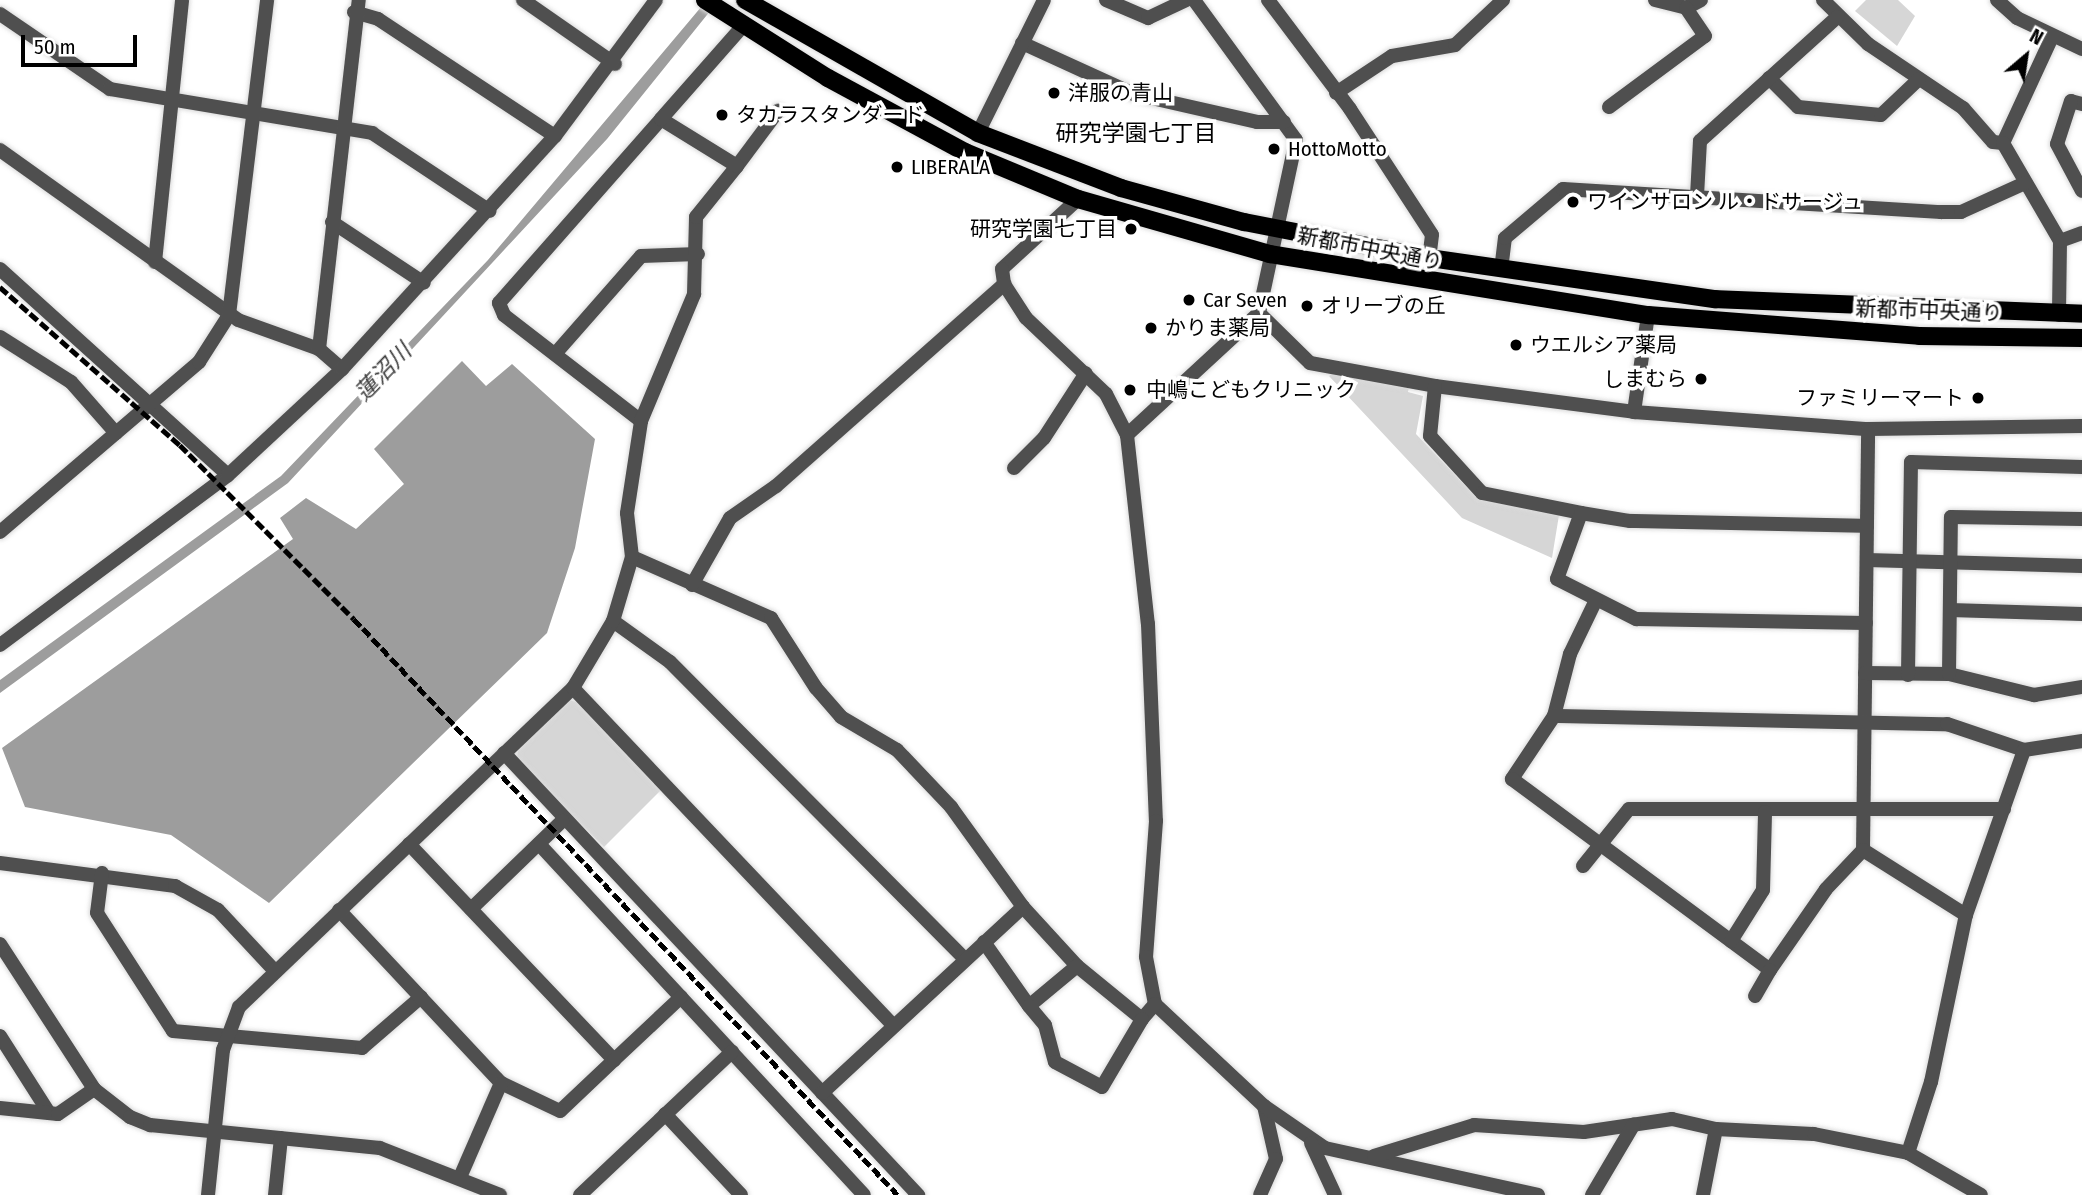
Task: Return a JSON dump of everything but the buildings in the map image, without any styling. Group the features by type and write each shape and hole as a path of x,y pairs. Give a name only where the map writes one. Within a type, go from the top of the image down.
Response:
{"main road":[{"name":"新都市中央通り","path":"705,0 965,152 1078,199 1270,254 1648,315 1919,336 2082,338"},
{"name":"新都市中央通り","path":"745,0 765,5 978,133 1121,188 1276,229 1501,270 1802,306 2082,314"}],"street":[{"path":"155,262 182,0"},
{"path":"0,532 199,362 229,314 267,0"},
{"path":"523,0 615,64"},
{"path":"0,645 228,475 342,369 424,284 555,136 615,64 656,0"},
{"path":"978,133 1044,0"},
{"path":"1106,0 1148,18 1186,0"},
{"path":"1127,435 1259,313 1296,140 1194,0"},
{"path":"1268,0 1336,93 1432,234 1429,258"},
{"path":"1336,93 1392,56 1455,45 1503,0"},
{"path":"1655,0 1686,8 1702,0"},
{"path":"1823,0 1837,17 1919,79 1963,108 1993,142 2003,143"},
{"path":"1997,0 2052,37 2082,48"},
{"path":"319,349 357,6 555,136"},
{"path":"1609,107 1705,36 1686,8"},
{"path":"0,14 110,89 372,133 490,211"},
{"path":"1697,196 1700,141 1837,17"},
{"path":"641,421 504,315 499,303 661,119 736,20"},
{"path":"2003,143 2052,37"},
{"path":"1022,43 1134,94 1257,122 1284,122"},
{"path":"1769,78 1798,107 1881,115 1919,79"},
{"path":"2082,104 2071,101 2057,144 2082,191"},
{"path":"208,1195 227,1035 239,1007 273,969 573,688 613,621 632,556 627,513 641,421 681,331 698,254 696,217 778,111"},
{"path":"661,119 737,166"},
{"path":"2003,143 2060,241 2059,315"},
{"path":"0,150 229,314 319,349 342,369"},
{"path":"1501,270 1505,238 1563,189 1961,212 2025,183"},
{"path":"1078,199 1002,269 1004,284 1026,318 1106,394 1127,435 1148,624 1156,821 1146,957 1156,1004 1264,1106 1311,1143 1538,1195"},
{"path":"332,222 424,284"},
{"path":"2060,241 2082,233"},
{"path":"555,354 641,256 698,254"},
{"path":"0,269 152,402 228,475"},
{"path":"692,585 730,518 776,486 1004,284"},
{"path":"1259,313 1310,363 1436,386 1634,412 1868,429 2082,426"},
{"path":"1634,412 1648,315"},
{"path":"0,337 71,382 116,433"},
{"path":"1014,468 1044,438 1086,373"},
{"path":"1436,386 1430,436 1482,493 1630,521 1867,526"},
{"path":"1755,996 1826,889 1863,850 1868,429"},
{"path":"1908,675 1911,462 2082,467"},
{"path":"1581,513 1557,579 1636,619 1866,623"},
{"path":"1949,674 1951,517 2082,519"},
{"path":"632,556 771,618 816,688 841,717 897,750 951,807 1023,907 1077,966 1142,1019"},
{"path":"1867,560 2082,566"},
{"path":"1596,600 1570,654 1555,716 1512,779 1599,847 1770,970"},
{"path":"1950,610 2082,614"},
{"path":"613,621 670,662 965,959"},
{"path":"1866,673 1949,674 2006,692 2064,694 2082,687"},
{"path":"573,688 893,1026"},
{"path":"1555,716 1947,724 2024,750 2082,741"},
{"path":"1908,1153 1931,1083 1966,915 2024,750"},
{"path":"504,753 562,821 918,1195"},
{"path":"1583,866 1629,809 1765,812 2004,809"},
{"path":"1731,941 1763,890 1765,812"},
{"path":"471,909 562,821"},
{"path":"409,844 614,1060"},
{"path":"539,844 864,1195"},
{"path":"1863,850 1966,915"},
{"path":"0,863 148,878 197,896 273,969"},
{"path":"102,873 97,913 173,1031 362,1048 421,997"},
{"path":"822,1093 1023,907"},
{"path":"338,910 501,1083 560,1111 681,997"},
{"path":"984,942 1045,1025 1055,1062 1102,1087 1142,1019 1156,1004"},
{"path":"0,944 94,1089 150,1125 380,1148 461,1175 500,1195"},
{"path":"1029,1006 1077,966"},
{"path":"0,1036 49,1112"},
{"path":"580,1195 732,1052"},
{"path":"461,1175 501,1083"},
{"path":"0,1108 58,1114 94,1089"},
{"path":"1260,1195 1276,1159 1264,1106"},
{"path":"665,1114 741,1195"},
{"path":"1374,1157 1474,1125 1584,1132 1672,1119 1716,1129 1814,1133 1908,1153 1981,1195"},
{"path":"1592,1195 1634,1124"},
{"path":"1703,1195 1716,1129"},
{"path":"275,1195 281,1138"},
{"path":"1311,1143 1335,1195"}],"shaded area":[{"path":"1866,0 1898,0 1915,16 1897,46 1855,11"},
{"path":"1335,372 1409,387 1408,392 1423,396 1416,434 1478,499 1559,515 1552,558 1462,518 1329,376"},
{"path":"568,700 581,703 661,790 604,847 517,761 518,746"}],"water":[{"name":"蓮沼川","path":"707,0 719,0 607,139 288,483 0,693 0,680 281,476 488,260"},
{"path":"462,361 486,386 512,364 595,439 575,548 547,633 269,903 171,835 25,807 2,748 293,539 280,518 306,498 356,529 404,484 374,449"}],"railway":[{"path":"0,287 180,445 354,619 898,1195"}],"place":[{"name":"洋服の青山","path":"1054,93"},
{"name":"タカラスタンダード","path":"722,115"},
{"name":"HottoMotto","path":"1274,149"},
{"name":"LIBERALA","path":"897,167"},
{"name":"ワインサロン ル・ドサージュ","path":"1573,202"},
{"name":"研究学園七丁目","path":"1131,229"},
{"name":"Car Seven","path":"1189,300"},
{"name":"オリーブの丘","path":"1307,306"},
{"name":"かりま薬局","path":"1151,328"},
{"name":"ウエルシア薬局","path":"1516,345"},
{"name":"しまむら","path":"1701,379"},
{"name":"中嶋こどもクリニック","path":"1130,390"},
{"name":"ファミリーマート","path":"1978,398"}],"district":[{"name":"研究学園七丁目","path":"1136,133"}]}
